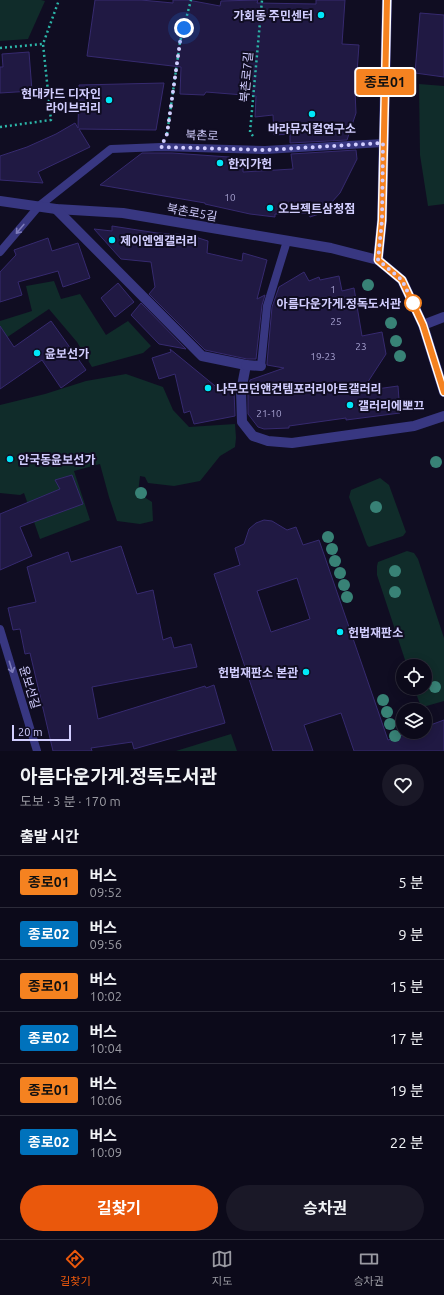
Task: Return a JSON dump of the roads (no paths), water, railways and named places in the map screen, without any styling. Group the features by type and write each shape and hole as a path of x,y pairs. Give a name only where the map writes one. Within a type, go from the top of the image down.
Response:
{"street":[{"path":"388,0 382,220 378,260 402,280 423,325 444,392"},
{"name":"북촌로5길","path":"0,201 56,209 123,213 331,248 378,260"},
{"path":"56,209 202,356 246,365 261,366"},
{"path":"423,325 444,317"},
{"path":"246,365 241,391 242,422 253,436 268,441 292,443 414,426 444,416"}],"lane":[{"name":"북촌로","path":"39,206 111,149 161,147 265,150 383,143"},
{"path":"0,252 39,206"},
{"path":"261,366 267,306 287,241"},
{"name":"윤보선길","path":"0,629 37,751"}],"place":[{"name":"가회동 주민센터","path":"321,15"},
{"name":"현대카드 디자인 라이브러리","path":"109,100"},
{"name":"바라뮤지컬연구소","path":"312,114"},
{"name":"한지가헌","path":"220,163"},
{"name":"오브젝트삼청점","path":"270,208"},
{"name":"제이엔엠갤러리","path":"112,240"},
{"name":"아름다운가게.정독도서관","path":"413,303"},
{"name":"윤보선가","path":"37,353"},
{"name":"나무모던앤컨템포러리아트갤러리","path":"208,388"},
{"name":"갤러리에뽀끄","path":"350,405"},
{"name":"안국동윤보선가","path":"10,459"},
{"name":"헌법재판소","path":"340,632"},
{"name":"헌법재판소 본관","path":"306,672"}]}
